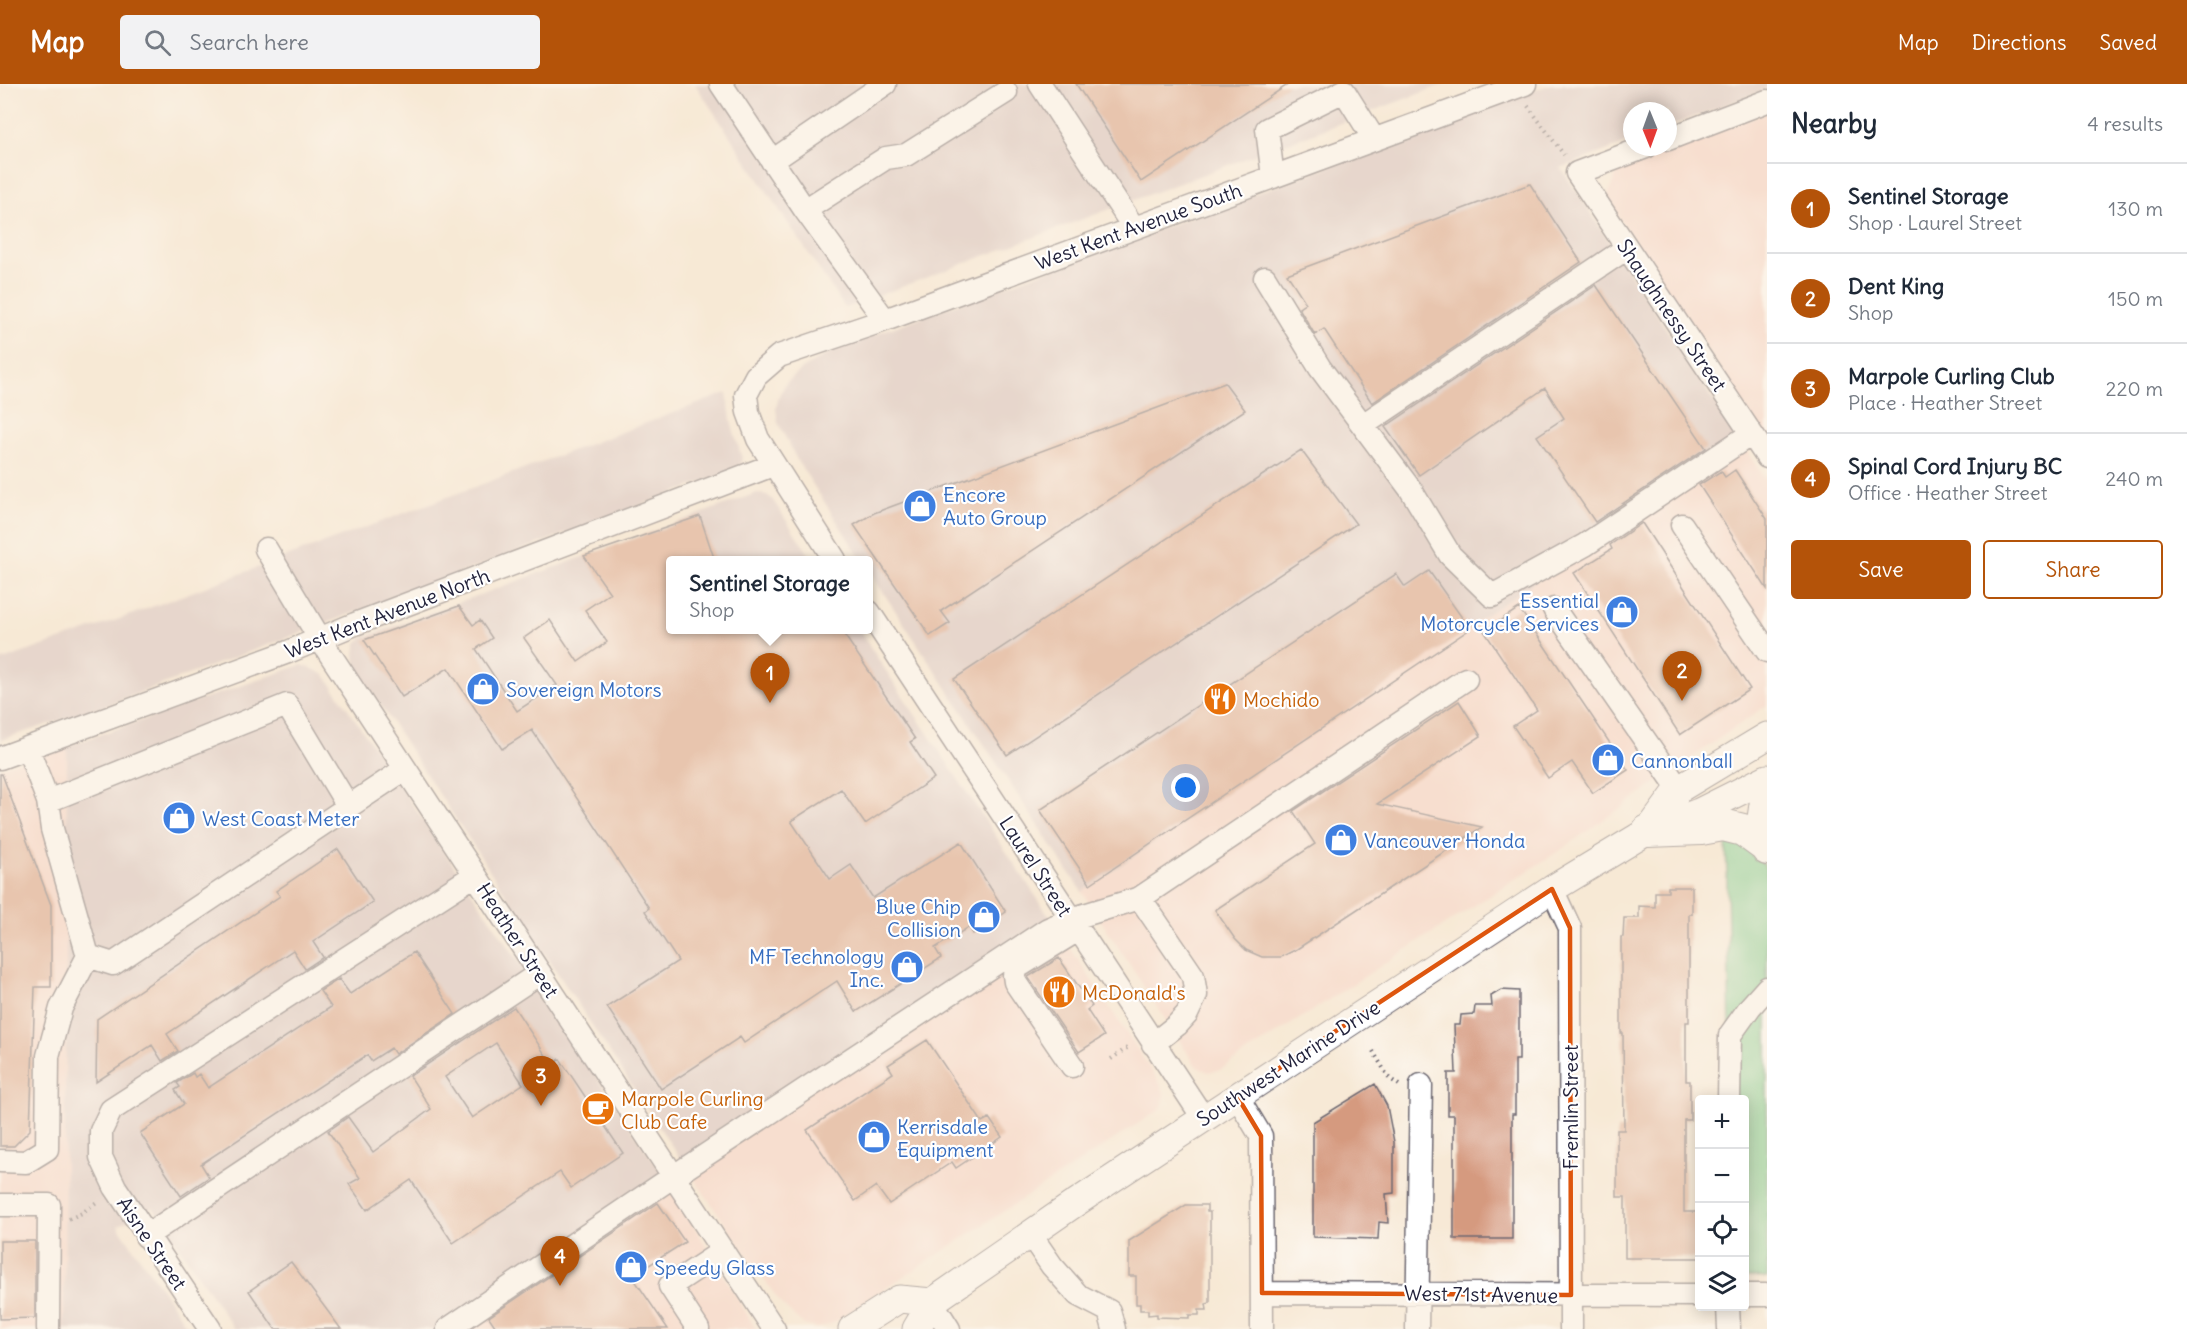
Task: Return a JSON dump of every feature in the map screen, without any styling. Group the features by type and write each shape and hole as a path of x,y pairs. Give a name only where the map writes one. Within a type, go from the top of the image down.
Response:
{"highway":[{"path":"1766,848 1763,822 1767,794"},
{"path":"1648,831 1701,829 1723,825 1743,830 1766,848"}],"main road":[{"name":"Southwest Marine Drive","path":"1648,831 1679,789 1767,736"},
{"name":"Southwest Marine Drive","path":"916,1329 932,1302 1030,1234 1552,890 1648,831 1699,812 1767,778"},
{"path":"852,1329 899,1299 932,1302"}],"street":[{"path":"721,84 806,210 885,320"},
{"path":"772,161 885,84"},
{"path":"1040,84 1134,228"},
{"name":"West Kent Avenue South","path":"773,465 758,439 748,412 746,395 756,376 779,356 885,320 1517,85"},
{"path":"806,210 886,158 906,155 1006,92"},
{"path":"1273,177 1267,129 1344,92 1374,140"},
{"path":"1677,136 1767,101"},
{"path":"1577,173 1623,156"},
{"name":"Shaughnessy Street","path":"1577,173 1767,457"},
{"path":"1363,425 1627,248"},
{"path":"1265,278 1320,368 1411,490 1450,555 1492,596 1586,544 1751,434"},
{"path":"773,465 832,556"},
{"name":"West Kent Avenue North","path":"0,758 320,639 773,465"},
{"path":"1682,525 1767,651"},
{"name":"Heather Street","path":"266,549 320,639 774,1329"},
{"path":"1554,609 1679,789"},
{"name":"Laurel Street","path":"873,618 1074,924 1142,1045 1204,1119"},
{"path":"448,1329 674,1176 1048,929 1074,924 1140,898 1466,679"},
{"path":"48,801 287,705 348,806"},
{"path":"0,1161 26,1162 47,1149 48,1056 61,1008 88,956 52,829 48,801 28,749"},
{"path":"88,956 113,964 405,769"},
{"name":"Aisne Street","path":"210,1329 146,1236 115,1187 101,1157 101,1131 111,1110 475,875"},
{"name":"Fremlin Street","path":"1552,890 1570,928 1571,1329"},
{"path":"1140,898 1193,976 1196,994 1187,1014 1177,1025 1142,1045"},
{"path":"1072,1066 1015,982 1014,975 1018,967 1074,924"},
{"path":"146,1236 540,973"},
{"path":"1729,1095 1730,1035 1767,988"},
{"path":"1411,1086 1418,1293 1417,1329"},
{"path":"1237,1096 1261,1136 1262,1329"},
{"path":"0,1205 49,1205 48,1329"},
{"path":"1030,1234 1052,1266 1078,1295 1109,1311 1114,1329"},
{"path":"698,1329 670,1286 723,1251"},
{"name":"West 71st Avenue","path":"1262,1293 1695,1295"},
{"path":"1749,1295 1767,1295"},
{"path":"932,1302 949,1329"},
{"path":"1728,1311 1729,1329"}],"path":[{"path":"1517,85 1577,173"},
{"path":"1111,1059 1142,1045"},
{"path":"1373,1051 1389,1078 1411,1086"},
{"path":"49,1227 82,1213 115,1187"}],"highlighted area":[{"path":"1552,889 1570,928 1571,1295 1262,1293 1261,1136 1237,1096"}],"shaded area":[{"path":"695,84 1445,84 845,308"},
{"path":"1552,84 1767,84 1767,89 1677,124 1677,102 1623,102 1623,144 1561,168 1740,441 1082,892 873,577 873,556 859,556 797,460 778,423 776,408 786,383 802,369 837,348"},
{"path":"1767,112 1767,440 1607,199 1618,172 1626,166 1652,156 1677,156 1677,146"},
{"path":"727,393 732,425 742,458 740,466 735,470 102,707 0,740 0,661 114,621"},
{"path":"1740,441 1767,482 1767,705 1565,847 1220,1070 1208,1072 1196,1066 1082,892"},
{"path":"757,493 767,495 810,556 666,556 666,634 862,634 1055,925 687,1169 356,668 355,652 357,643 362,638"},
{"path":"301,665 325,675 667,1181 448,1329 234,1329 153,1207 118,1226 189,1329 64,1329 67,746"},
{"path":"67,746 64,1329 0,1329 0,768"},
{"path":"1055,925 1161,1085 1164,1093 1163,1105 1159,1110 831,1324 818,1328 804,1325 782,1305 687,1169"},
{"path":"667,1181 756,1329 448,1329"}],"green space":[{"path":"1726,833 1764,864 1767,872 1767,1278 1749,1277 1749,1095 1729,1095"}],"building":[{"path":"1076,84 1289,84 1141,182"},
{"path":"1530,184 1581,262 1372,403 1324,329 1315,335 1299,308 1306,303 1287,274"},
{"path":"1596,285 1706,448 1595,522 1537,436 1564,418 1545,388 1419,475 1385,427"},
{"path":"1225,383 1245,410 941,611 950,623 930,636 854,525 874,513"},
{"path":"1301,450 1356,524 1007,755 954,679"},
{"path":"1735,470 1767,519 1767,589 1699,485 1721,471 1725,477"},
{"path":"700,516 713,556 666,556 666,634 844,634 915,739 910,742 934,778 865,824 841,789 791,821 830,879 851,865 873,898 961,842 1006,912 973,934 969,927 935,948 941,958 856,1012 837,981 744,1043 740,1037 661,1089 607,1007 678,961 645,911 649,908 532,730 502,749 448,668 402,697 364,640 459,606 473,625 480,620 492,638 476,649 517,711 557,685 524,638 550,620 578,662 607,642 585,610 610,593 584,556"},
{"path":"1642,523 1750,689 1680,735 1574,573 1612,549 1610,545"},
{"path":"1429,571 1470,629 1090,884 1040,810 1396,574 1405,587"},
{"path":"1519,608 1628,770 1593,793 1572,762 1548,778 1513,726 1537,710 1484,631"},
{"path":"1459,701 1481,736 1377,804 1482,827 1297,949 1281,957 1262,957 1246,950 1235,939 1215,910 1315,844 1293,811"},
{"path":"0,774 2,774 51,905 51,987 35,987 30,1130 14,1146 0,1146"},
{"path":"338,849 373,902 313,942 323,957 305,969 293,950 167,1034 178,1051 162,1061 152,1045 96,1082 97,1019 280,896 276,891"},
{"path":"1668,887 1692,887 1692,914 1689,914 1689,1022 1686,1022 1686,1081 1690,1081 1690,1120 1684,1120 1684,1212 1695,1212 1695,1258 1625,1258 1625,1197 1617,1197 1617,1130 1624,1130 1621,937 1623,937 1624,918 1639,918 1639,906 1655,907 1655,892 1668,892"},
{"path":"414,952 455,1014 395,1054 391,1048 371,1061 367,1055 201,1164 209,1177 181,1196 140,1133 184,1104 175,1090 180,1087 177,1083 193,1073 195,1077 199,1074 208,1088 331,1007 320,991 339,979 350,994"},
{"name":"McDonald's","path":"1059,958 1092,1006 1087,1010 1104,1036 1079,1052 1028,977"},
{"path":"1501,990 1519,991 1519,1060 1515,1060 1515,1114 1512,1114 1512,1239 1454,1239 1454,1115 1448,1115 1448,1073 1456,1073 1454,1025 1460,1025 1461,1015 1474,1014 1475,1006 1492,1006 1491,996"},
{"path":"514,1007 552,1065 560,1059 623,1153 571,1188 560,1172 453,1243 411,1180 367,1210 349,1184 360,1178 328,1131 348,1117 373,1152 431,1109 410,1076","holes":["496,1043 523,1084 472,1118 445,1077"]},
{"name":"Kerrisdale Equipment","path":"927,1040 982,1122 989,1118 1002,1137 956,1168 952,1162 889,1204 876,1186 855,1201 807,1130 893,1073 888,1065"},
{"path":"1375,1084 1387,1106 1394,1142 1394,1193 1386,1194 1388,1223 1379,1222 1378,1239 1313,1237 1313,1122"},
{"path":"658,1203 685,1242 632,1276 668,1329 497,1329 489,1317"},
{"path":"1186,1205 1207,1205 1207,1212 1210,1212 1210,1303 1206,1304 1207,1310 1199,1310 1199,1315 1189,1315 1189,1318 1148,1315 1148,1310 1140,1310 1140,1304 1136,1304 1136,1276 1129,1276 1129,1241"},
{"path":"0,1241 35,1241 35,1318 0,1319"},
{"path":"291,1262 341,1329 275,1329 249,1291"}],"place":[{"name":"Encore Auto Group","path":"920,506"},
{"name":"Essential Motorcycle Services","path":"1622,612"},
{"name":"Sovereign Motors","path":"483,689"},
{"name":"Mochido","path":"1220,699"},
{"name":"Dent King","path":"1682,701"},
{"name":"Sentinel Storage","path":"770,703"},
{"name":"Cannonball","path":"1608,760"},
{"name":"West Coast Meter","path":"179,818"},
{"name":"Vancouver Honda","path":"1341,840"},
{"name":"Blue Chip Collision","path":"984,917"},
{"name":"MF Technology Inc.","path":"907,967"},
{"name":"McDonald's","path":"1059,992"},
{"name":"Marpole Curling Club","path":"541,1106"},
{"name":"Marpole Curling Club Cafe","path":"598,1109"},
{"name":"Kerrisdale Equipment","path":"874,1137"},
{"name":"Speedy Glass","path":"631,1267"},
{"name":"Spinal Cord Injury BC","path":"560,1286"}]}
